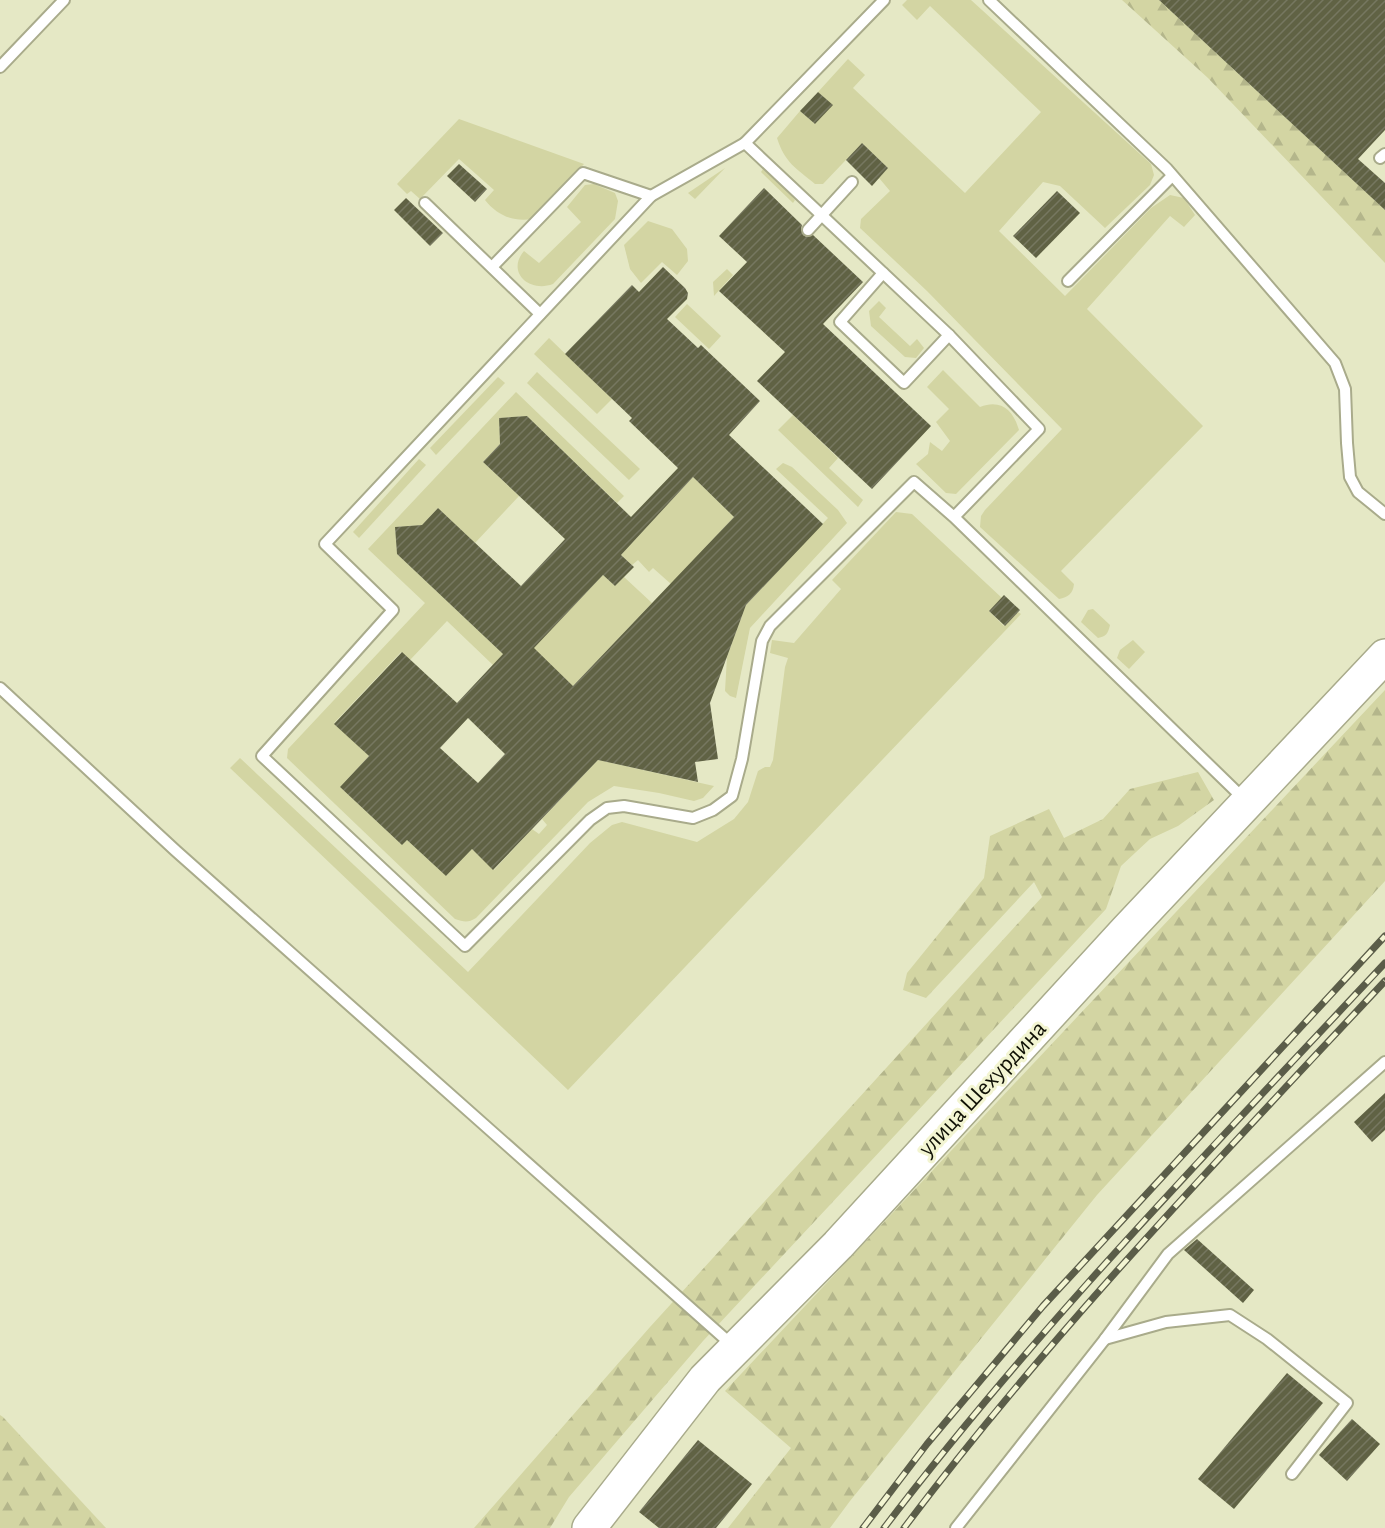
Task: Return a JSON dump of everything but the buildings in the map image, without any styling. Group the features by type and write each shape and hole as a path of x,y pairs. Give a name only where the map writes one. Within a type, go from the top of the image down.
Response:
{"main road":[{"name":"улица Шехурдина","path":"589,1528 705,1379 838,1245 1126,931 1385,656"}],"lane":[{"path":"0,67 64,0"},
{"path":"884,0 745,143 651,196 325,544 393,610 262,756 465,946 590,820 607,808 624,807 693,818 713,810 732,796 742,759 762,641 770,626 914,482 954,517 1247,802"},
{"path":"988,0 1172,176 1335,363 1345,389 1350,477 1358,492 1385,514"},
{"path":"745,143 949,335 1039,429 954,517"},
{"path":"492,267 583,173 651,196"},
{"path":"1068,281 1172,176"},
{"path":"808,230 852,182"},
{"path":"425,203 540,314"},
{"path":"883,273 840,322 904,383 949,335"},
{"path":"0,688 194,866 736,1348"},
{"path":"956,1528 1105,1340 1168,1254 1385,1062"},
{"path":"1105,1340 1166,1322 1230,1315 1267,1339 1347,1403 1293,1474"}],"green space":[{"path":"907,0 971,0 1151,164 1154,175 1150,185 1105,228 1060,186 1043,182 999,231 1065,296 1151,208 1170,195 1184,198 1195,215 1184,227 1170,216 1087,309 1203,426 1061,571 1074,584 1071,593 1059,599 980,527 981,516 985,510 1062,429 927,291 860,228 861,219 890,191 879,178 888,168 862,143 823,184 815,184 788,159 777,138 800,111 815,124 832,105 818,92 848,59 865,75 853,88 965,193 1041,112 930,6 917,20 902,5"},
{"path":"1122,0 1159,0 1385,210 1385,263 1208,78"},
{"path":"459,119 584,164 532,219 512,218 495,210 485,200 494,190 459,159 420,199 411,191 407,194 397,184"},
{"path":"725,168 695,199 688,193"},
{"path":"763,169 782,185 795,200 793,203 761,172"},
{"path":"594,184 615,193 618,201 615,219 553,284 536,286 523,279 518,266 524,251 539,263 581,222 567,207 585,185"},
{"path":"648,221 672,229 687,249 688,261 677,275 662,262 641,283 630,269 624,245"},
{"path":"727,269 733,275 714,296 713,282"},
{"path":"879,301 886,308 879,317 910,346 917,339 924,348 916,358 905,357 871,326 869,311"},
{"path":"687,304 721,336 709,349 675,317"},
{"path":"549,338 612,399 597,414 534,354"},
{"path":"943,370 980,407 994,404 1005,408 1010,412 1019,430 956,494 946,493 916,464 928,454 930,442 942,451 950,441 936,422 949,409 927,387"},
{"path":"537,372 640,469 629,480 527,383"},
{"path":"498,377 505,383 436,455 430,448"},
{"path":"516,392 624,496 617,503 527,416 499,418 500,444 483,462 519,496 475,543 438,508 422,525 395,527 397,554 503,654 493,665 447,621 410,660 401,652 334,723 369,756 340,787 402,845 407,840 446,876 472,849 494,870 532,829 539,834 547,825 542,819 598,760 714,786 703,798 694,801 614,786 588,802 476,918 463,921 455,919 287,758 288,749 425,603 368,549"},
{"path":"793,415 838,458 829,468 863,500 858,507 778,430"},
{"path":"419,459 426,465 359,538 353,532"},
{"path":"783,463 792,467 838,510 847,523 750,628 736,698 725,691 727,657 746,605 828,518 776,469"},
{"path":"693,477 734,517 671,584 653,568 649,572 638,560 632,565 621,555"},
{"path":"896,512 912,514 1002,598 989,611 1004,626 1018,612 1021,614 568,1090 230,768 240,758 468,972 590,843 612,825 622,822 697,842 734,819 748,802 758,771 770,767 773,760 788,658 770,653 772,640 794,643 841,589 832,580"},
{"path":"603,575 615,586 624,577 652,603 573,686 533,648"},
{"path":"1093,609 1110,625 1106,634 1098,638 1081,622 1088,610"},
{"path":"1133,640 1145,652 1129,669 1117,658 1120,650"},
{"path":"1385,690 1385,881 1097,1195 830,1528 728,1528 791,1448 725,1391"},
{"path":"1198,772 1214,800 1178,826 1150,839 1121,866 1106,909 703,1341 569,1497 550,1528 474,1528 650,1327 1042,897 1034,882 926,998 903,990 907,973 984,878 990,836 1049,809 1064,838 1103,819 1130,789"},
{"path":"0,1415 3,1417 106,1528 0,1528"}],"railway":[{"path":"863,1528 927,1444 1043,1306 1385,936"},
{"path":"884,1528 942,1454 1064,1309 1385,963"},
{"path":"904,1528 1017,1386 1137,1248 1385,981"}]}
